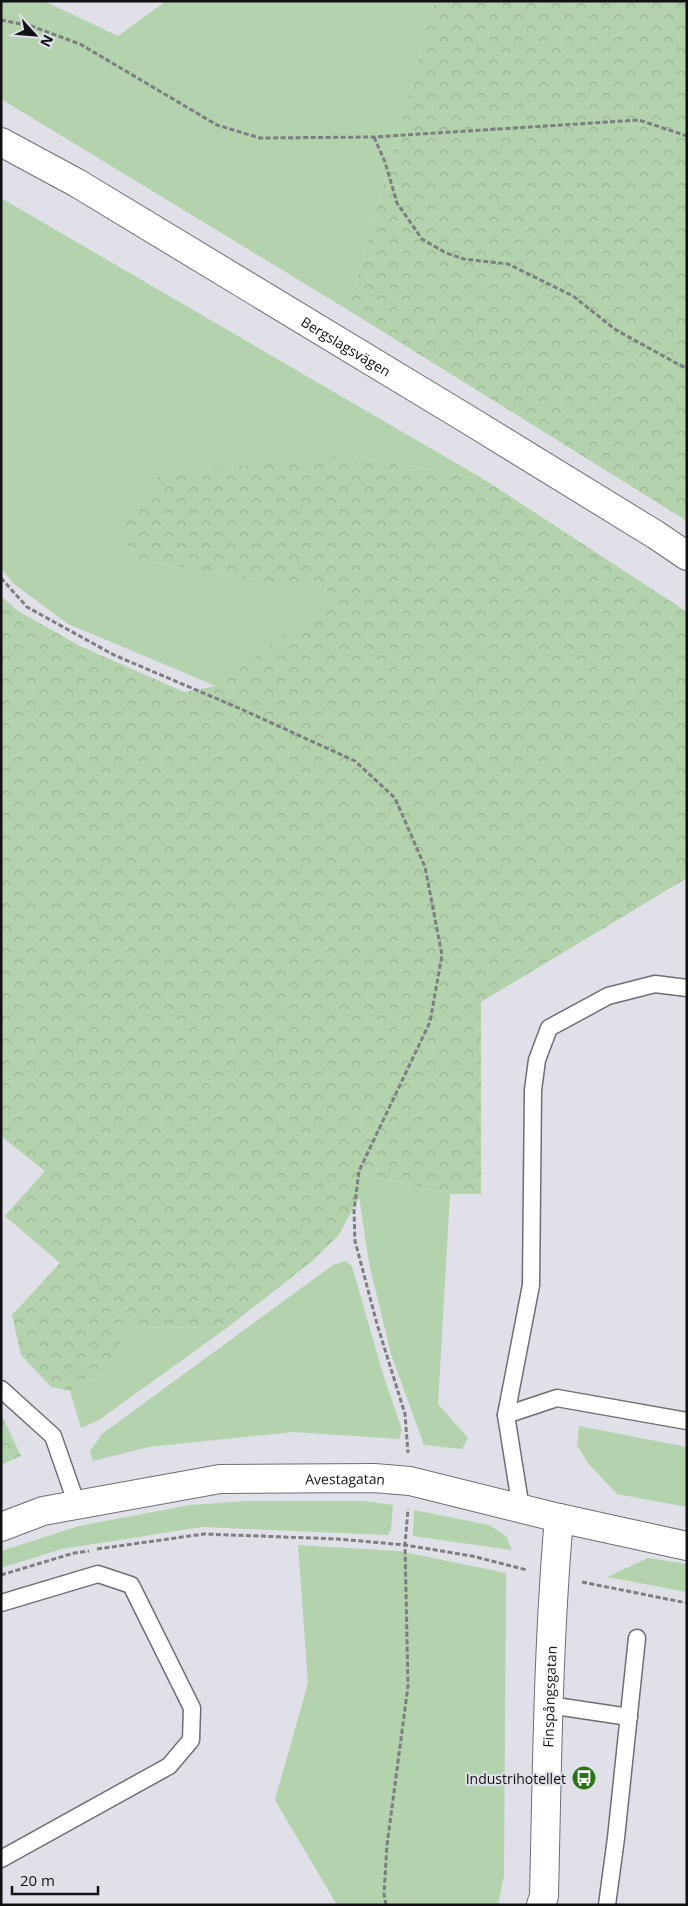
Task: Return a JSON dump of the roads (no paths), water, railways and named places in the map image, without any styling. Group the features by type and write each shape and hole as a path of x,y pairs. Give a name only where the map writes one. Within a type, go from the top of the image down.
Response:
{"street":[{"name":"Bergslagsvägen","path":"1,142 77,183 656,534 687,556"},
{"name":"Avestagatan","path":"1,1527 43,1511 220,1479 374,1478 410,1481 520,1509 687,1546"},
{"name":"Finspångsgatan","path":"541,1905 544,1896 554,1576 559,1518"}],"lane":[{"path":"520,1509 506,1415 531,1285 533,1090 537,1060 550,1028 608,996 655,984 687,988"},
{"path":"1,1389 53,1436 77,1505"},
{"path":"506,1415 557,1398 687,1421"},
{"path":"1,1603 98,1574 131,1585 192,1708 191,1740 169,1766 1,1859"},
{"path":"606,1905 616,1838 637,1638"},
{"path":"549,1705 629,1717"}],"place":[{"name":"Industrihotellet","path":"584,1778"}]}
